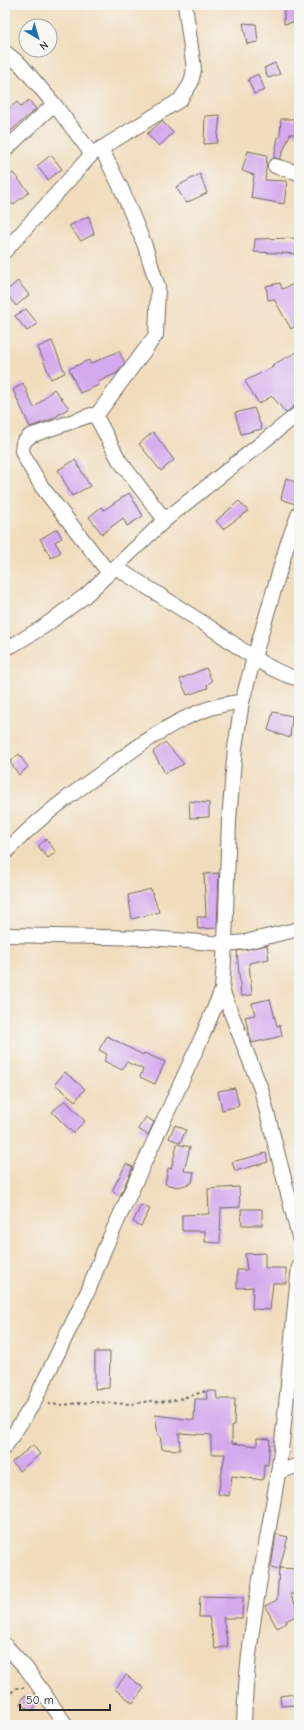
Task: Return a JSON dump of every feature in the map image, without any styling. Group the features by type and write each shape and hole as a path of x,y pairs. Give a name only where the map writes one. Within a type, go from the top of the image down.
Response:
{"street":[{"path":"5,251 97,151 180,100 191,83 194,69 185,5"},
{"path":"5,52 21,66 97,151 121,188 145,246 158,287 156,335 96,416"},
{"path":"5,150 54,104"},
{"path":"275,166 299,173"},
{"path":"5,648 43,627 85,596 166,520 299,413"},
{"path":"96,416 91,415 30,436 23,443 22,451 25,458 42,487 112,570 218,633 254,658 284,675 299,679"},
{"path":"96,416 119,460 166,520"},
{"path":"5,1447 33,1404 88,1291 105,1248 222,990 229,813 235,748 242,702 288,542 299,513"},
{"path":"5,853 29,828 52,809 145,742 167,728 196,714 228,702 242,702"},
{"path":"5,935 150,938 225,944 245,942 299,929"},
{"path":"222,990 262,1089 299,1237"},
{"path":"244,1725 251,1636 260,1570 278,1472 299,1267"},
{"path":"278,1472 299,1465"},
{"path":"5,1644 26,1668 66,1725"}],"path":[{"path":"33,1404 60,1405 91,1402 132,1404 150,1401 159,1402 176,1400 206,1391"},
{"path":"5,1703 16,1688 27,1689"}],"building":[{"path":"284,5 299,5 299,21 284,24"},
{"path":"243,23 256,24 258,42 247,44"},
{"path":"275,63 280,74 268,78 264,68"},
{"path":"258,74 265,90 254,94 248,79"},
{"path":"29,100 36,109 5,136 5,112 17,102 21,107"},
{"path":"220,115 217,143 204,144 205,116"},
{"path":"281,119 299,119 299,134 290,134 280,159 274,158 278,137 280,137"},
{"path":"162,121 173,133 159,146 147,134"},
{"path":"248,151 267,155 265,180 287,181 284,204 251,198 254,175 242,171"},
{"path":"51,155 62,169 48,180 37,166"},
{"path":"13,173 29,192 13,205 5,195 5,180"},
{"path":"200,174 207,193 186,203 176,187"},
{"path":"89,216 94,234 81,241 69,226"},
{"path":"299,238 299,254 254,252 255,239"},
{"path":"18,281 29,295 16,306 5,292"},
{"path":"299,282 299,324 291,329 274,299 268,300 266,286 280,283 282,289"},
{"path":"26,309 38,324 27,331 15,316"},
{"path":"52,341 65,373 51,379 38,347"},
{"path":"119,351 125,363 117,373 98,382 99,385 80,393 69,369 89,360 90,364"},
{"path":"299,351 299,405 294,406 286,413 272,396 259,404 245,381 273,367 272,365"},
{"path":"23,383 34,408 54,389 69,408 52,419 30,427 13,390"},
{"path":"254,408 262,429 241,434 235,413"},
{"path":"153,432 174,460 161,471 139,444"},
{"path":"75,460 90,486 72,496 58,470"},
{"path":"286,478 299,484 295,504 281,499"},
{"path":"129,493 143,516 127,526 123,518 102,534 89,517 101,507 104,510"},
{"path":"239,501 248,511 223,529 216,521"},
{"path":"57,529 62,538 55,542 61,552 51,558 40,539"},
{"path":"206,668 212,681 207,685 208,688 187,695 180,679"},
{"path":"273,712 292,716 290,738 268,730"},
{"path":"165,742 184,764 165,773 153,752"},
{"path":"19,754 28,767 19,775 10,762"},
{"path":"189,801 209,803 209,817 190,818"},
{"path":"46,839 56,852 48,858 38,846"},
{"path":"219,873 217,928 198,929 197,917 206,917 204,874"},
{"path":"151,889 159,912 132,919 128,895"},
{"path":"267,945 269,959 249,963 252,995 241,996 237,951"},
{"path":"270,999 277,1026 280,1025 282,1036 252,1043 245,1017 255,1015 252,1003"},
{"path":"107,1036 143,1055 144,1053 165,1062 155,1084 140,1077 143,1069 126,1062 122,1070 104,1061 107,1054 99,1050"},
{"path":"65,1072 85,1089 75,1101 55,1084"},
{"path":"235,1088 239,1106 222,1110 218,1091"},
{"path":"65,1100 85,1121 73,1133 52,1112"},
{"path":"146,1117 154,1122 148,1135 138,1129"},
{"path":"175,1125 186,1130 180,1143 169,1138"},
{"path":"177,1144 190,1147 184,1171 194,1172 192,1183 178,1187 165,1184 168,1168 171,1169"},
{"path":"266,1153 268,1162 235,1171 232,1162"},
{"path":"126,1164 133,1167 120,1196 112,1191"},
{"path":"239,1187 240,1207 221,1208 220,1243 205,1242 205,1231 182,1231 182,1215 209,1214 208,1189"},
{"path":"141,1205 150,1209 141,1226 133,1222"},
{"path":"241,1209 262,1209 262,1225 242,1225"},
{"path":"265,1253 265,1268 286,1268 286,1283 273,1283 270,1310 252,1309 253,1287 237,1288 237,1270 247,1270 245,1254"},
{"path":"95,1352 110,1352 109,1388 95,1389"},
{"path":"206,1391 216,1391 217,1399 235,1399 234,1425 232,1425 232,1443 257,1446 257,1438 270,1439 268,1465 264,1464 263,1480 232,1476 229,1496 218,1494 225,1454 211,1454 211,1435 179,1433 180,1450 162,1449 160,1436 158,1435 155,1415 194,1420 195,1399 207,1399"},
{"path":"33,1445 40,1454 19,1471 12,1462"},
{"path":"276,1534 288,1537 279,1570 271,1568"},
{"path":"279,1568 299,1569 299,1594 290,1594 299,1611 299,1614 277,1628 265,1606 277,1600"},
{"path":"200,1596 243,1597 242,1618 223,1618 228,1646 215,1649 209,1617 199,1617"},
{"path":"126,1675 144,1688 133,1703 115,1689"},
{"path":"294,1694 295,1705 281,1706 280,1696"},
{"path":"25,1695 38,1703 32,1711 20,1703"}]}
